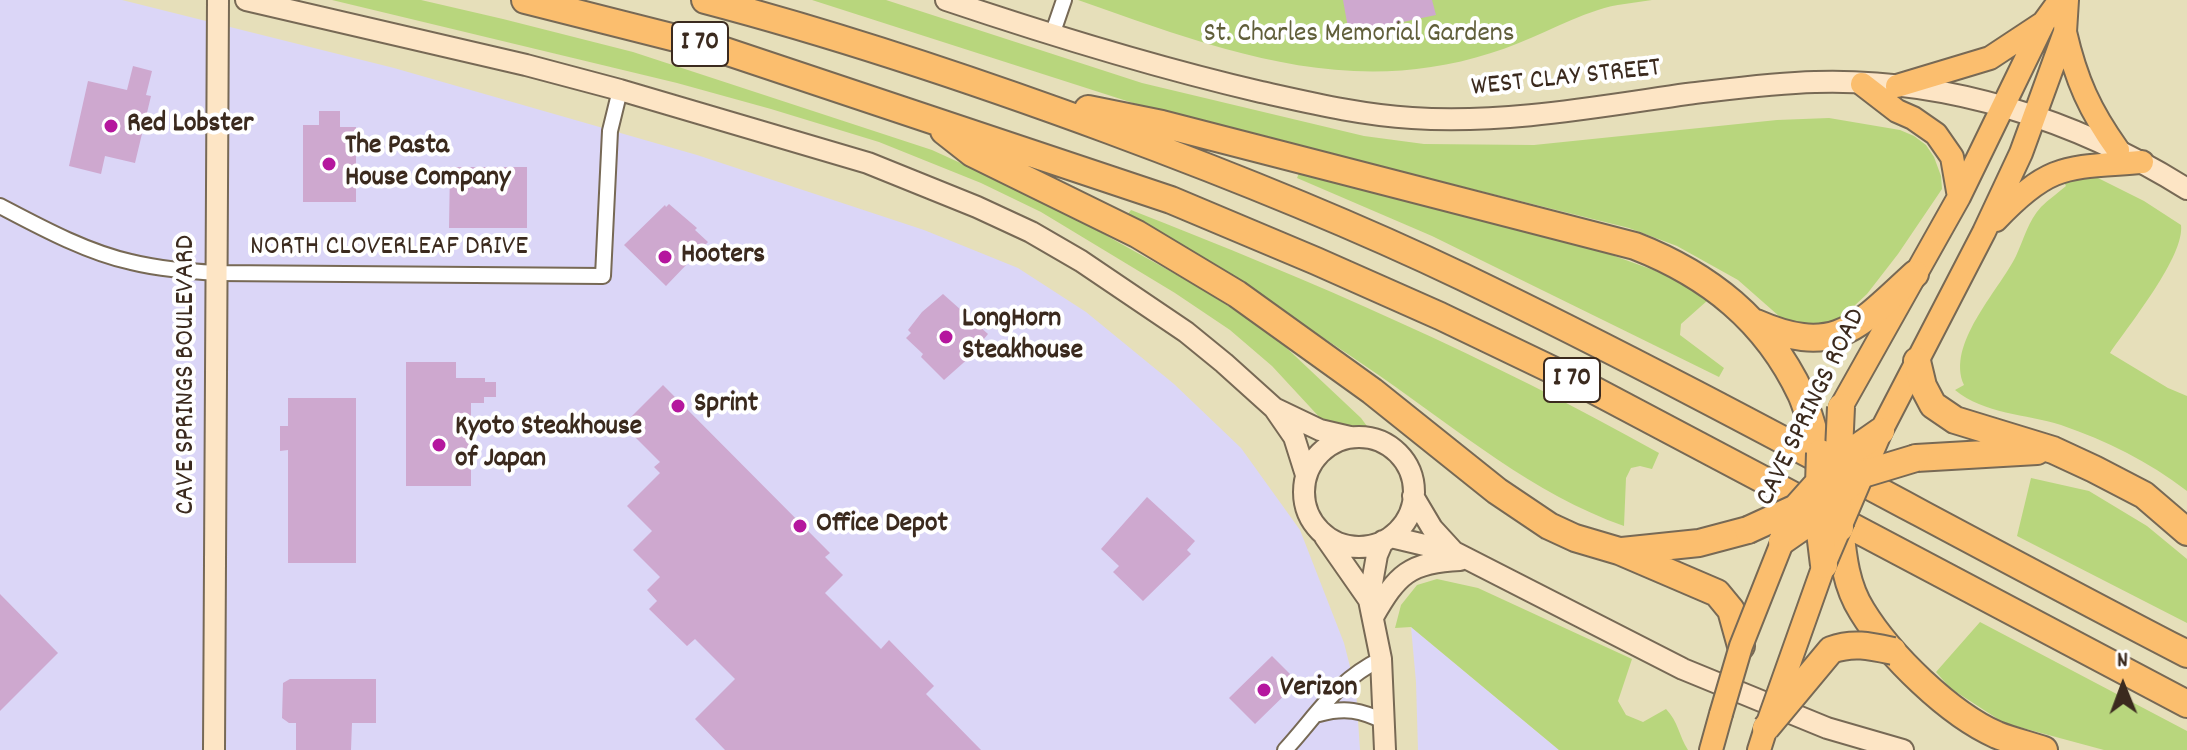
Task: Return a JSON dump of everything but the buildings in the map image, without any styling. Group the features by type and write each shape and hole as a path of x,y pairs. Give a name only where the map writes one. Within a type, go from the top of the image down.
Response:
{"highway":[{"name":"I 70","path":"525,0 719,49 1171,200 1440,316 1590,388 2187,704"},
{"name":"I 70","path":"705,0 1010,94 1177,155 1306,207 1460,276 1621,355 2187,654"},
{"path":"1010,94 1162,124 1635,246 1672,260 1708,282 1773,347 1801,395 1829,457"},
{"path":"929,119 972,153 1137,234 1237,294 1350,374 1497,491 1549,526 1575,538 1619,551 1717,593 1731,610 1741,646"},
{"path":"1750,321 1799,339 1820,339 1842,333 1860,325 1915,274"},
{"path":"1917,361 1923,386 1933,405 1955,420 2053,450 2094,469 2144,495 2187,532"},
{"path":"1824,565 1818,517 1827,490 1829,457 1841,407"},
{"path":"1829,457 1881,431"},
{"path":"1782,541 1818,517 1827,490 1863,474 1916,458 2053,450"},
{"path":"1619,551 1699,543 1818,517"},
{"path":"1818,517 1861,610 1893,651 1948,706 1996,734 2044,750"},
{"path":"1762,739 1831,650 1861,644 1893,651"}],"main road":[{"name":"CAVE SPRINGS BOULEVARD","path":"214,750 218,0"},
{"path":"246,0 526,65 868,163 917,181 1031,232 1081,261 1186,332 1274,408 1294,437 1306,475"},
{"name":"WEST CLAY STREET","path":"946,0 1169,69 1369,114 1413,118 1520,116 1743,87 1818,82 1897,86 1940,92 2035,116 2118,150 2187,189"},
{"path":"1897,86 1990,58 2044,22 2060,0"},
{"path":"1818,517 1863,474 1881,431 1984,232 2035,116 2065,32 2067,0"},
{"name":"CAVE SPRINGS ROAD","path":"1841,407 1959,197 2044,22"},
{"path":"2065,32 2084,95 2095,118 2118,150"},
{"path":"1862,84 1897,111 1936,134 1952,157 1959,197"},
{"path":"1984,232 2028,188 2054,172 2082,166 2142,162"},
{"path":"1274,408 1320,430 1386,444 1400,456 1410,471 1412,507 1404,524 1387,539 1377,555 1371,609 1381,659 1385,750"},
{"path":"1350,437 1333,443 1318,455 1306,475 1303,487 1305,505 1312,522 1324,535 1371,609"},
{"name":"CAVE SPRINGS ROAD","path":"1818,517 1829,457"},
{"path":"1413,496 1432,528 1462,556"},
{"path":"1324,535 1340,544 1357,547 1387,539 1462,556 1683,669 1827,728 1900,750"},
{"name":"CAVE SPRINGS ROAD","path":"1711,750 1741,646 1782,541"},
{"path":"1371,609 1389,588 1412,569 1462,556"},
{"path":"1762,739 1824,565"}],"street":[{"path":"1052,35 1064,0"},
{"name":"NORTH CLOVERLEAF DRIVE","path":"0,206 94,250 130,262 171,269 217,273 603,276 610,131 620,90"},
{"path":"1285,750 1319,714 1335,690 1357,671 1381,659"},
{"path":"1319,714 1354,709 1385,722"}],"shaded area":[{"path":"0,0 122,0 394,68 697,155 924,230 1018,268 1086,312 1174,384 1241,448 1300,530 1344,643 1356,690 1360,750 0,750"},
{"path":"1411,627 1559,750 1418,750"}],"green space":[{"path":"332,0 421,0 503,19 633,52 932,150 1046,202 1204,290 1276,338 1361,418 1378,441 1344,432 1322,420 1272,366 1230,330 1175,293 1041,212 981,183 879,142 771,109 677,83"},
{"path":"812,0 886,0 1142,83 1364,136 1424,144 1534,145 1777,120 1829,118 1900,130 1914,136 1926,145 1934,157 1942,189 1867,294 1839,320 1809,328 1788,324 1738,280 1677,246 1629,228 1158,111"},
{"name":"St. Charles Memorial Gardens","path":"1078,0 1652,0 1598,10 1491,53 1437,66 1384,71 1332,70 1281,62 1180,35"},
{"path":"1301,168 1609,254 1670,276 1708,300 1681,324 1680,335 1724,368 1719,377 1432,236 1297,178"},
{"path":"2094,176 2144,201 2181,225 2180,238 2165,272 2110,353 2187,396 2187,491 2142,461 2095,438 2061,425 1992,409 1955,390 1964,385 1960,369 1968,336 2016,256 2033,218 2066,186 2061,177"},
{"path":"1131,210 1399,322 1531,385 1659,453 1652,469 1640,466 1631,468 1626,478 1624,526 1591,513 1527,479 1318,334 1128,214"},
{"path":"2031,478 2089,491 2147,526 2187,559 2187,623 2017,536"},
{"path":"1437,579 1478,588 1632,659 1618,701 1626,715 1643,722 1666,709 1688,750 1559,750 1411,627 1395,628 1401,605 1417,585"},
{"path":"1980,622 2187,731 2187,750 2104,750 2004,723 1950,688 1936,672"}],"place":[{"name":"Red Lobster","path":"111,126"},
{"name":"The Pasta House Company","path":"329,164"},
{"name":"Hooters","path":"665,257"},
{"name":"LongHorn Steakhouse","path":"946,337"},
{"name":"Sprint","path":"678,406"},
{"name":"Kyoto Steakhouse of Japan","path":"439,445"},
{"name":"Office Depot","path":"800,526"},
{"name":"Verizon","path":"1264,690"}]}
